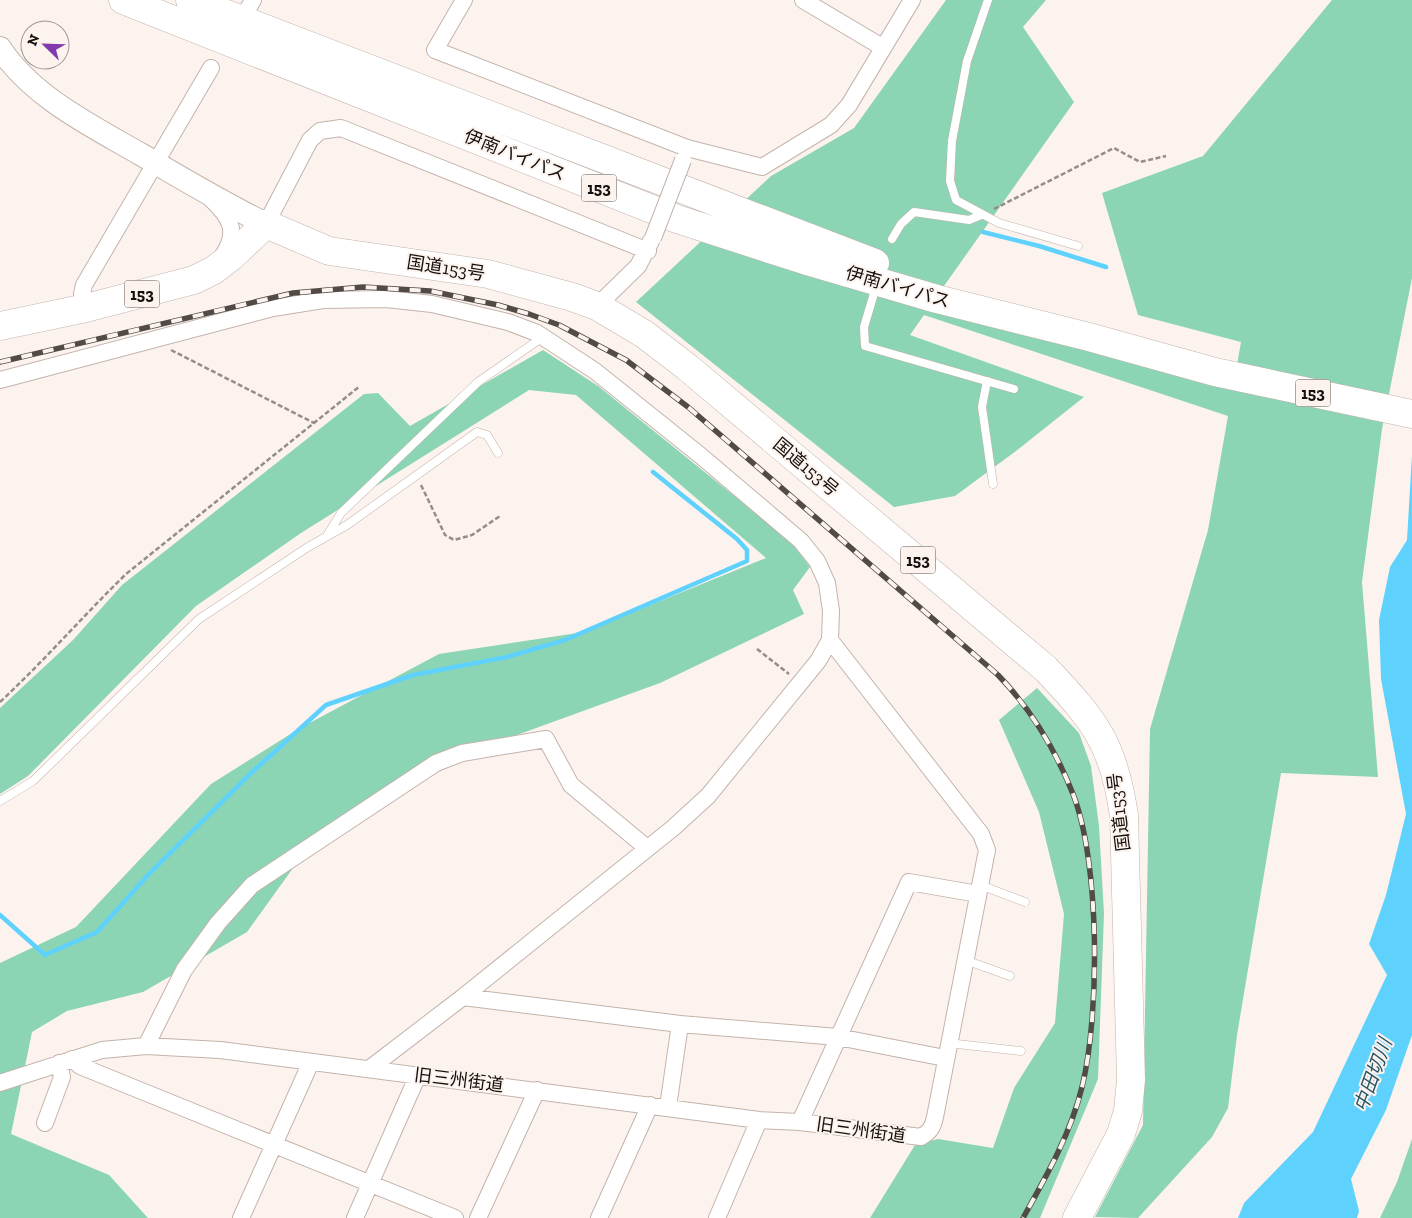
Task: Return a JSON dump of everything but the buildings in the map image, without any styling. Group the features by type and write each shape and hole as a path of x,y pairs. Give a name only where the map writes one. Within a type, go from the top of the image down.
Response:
{"highway":[{"name":"伊南バイパス","path":"122,0 677,219 937,299 1089,337 1215,372 1412,414"},
{"name":"伊南バイパス","path":"190,0 247,10 802,237 1089,337"},
{"name":"153","path":"0,326 86,308 173,286 214,270 266,224"},
{"name":"国道153号","path":"266,224 329,251 488,274 539,287 597,306 644,334 687,367 997,626 1046,669 1077,702 1102,735 1120,786 1124,816 1131,1080 1128,1110 1120,1134 1077,1218"}],"street":[{"path":"464,0 435,50 685,154 762,167 831,125 849,105 882,47 912,0"},
{"path":"803,0 882,47"},
{"path":"0,48 27,80 50,98 94,127 200,190 266,224 310,140 320,131 341,128 650,244"},
{"path":"86,308 82,294 84,284 211,68"},
{"path":"597,306 638,266 650,244 685,154"},
{"path":"200,190 223,212 232,229 232,238 226,252 214,270"},
{"path":"0,380 273,308 324,300 377,300 432,304 472,311 508,322 543,337 595,371 701,456 801,541 817,561 827,584 832,626 830,640 818,661 708,796 647,848 463,997 370,1068"},
{"path":"463,997 680,1024 838,1038 947,1051 986,850 982,834 830,640"},
{"path":"146,1046 184,970 218,923 252,886 436,763 462,753 546,739 571,785 647,848"},
{"path":"800,1122 908,882 979,890"},
{"path":"668,1107 680,1024"},
{"name":"旧三州街道","path":"0,1084 102,1050 146,1046 220,1050 759,1120 800,1122 921,1137 928,1134 933,1126 947,1051"},
{"path":"45,1123 66,1061 455,1218"},
{"path":"241,1218 311,1062"},
{"path":"355,1218 418,1075"},
{"path":"478,1218 537,1090"},
{"path":"599,1218 650,1105"},
{"path":"716,1218 759,1120"}],"lane":[{"path":"988,0 967,61 952,141 950,181 956,200 999,223 1078,246"},
{"path":"892,239 901,224 914,212 969,220 981,215"},
{"path":"875,290 864,328 866,346 1014,388"},
{"path":"326,537 341,513 478,382 543,337"},
{"path":"987,381 982,407 993,484"},
{"path":"0,801 33,781 199,618 326,537 417,476 477,432 488,435 498,452"},
{"path":"979,890 1025,902"},
{"path":"965,960 1010,976"},
{"path":"947,1051 1021,1051"}],"path":[{"path":"981,215 1114,148 1140,162 1166,156"},
{"path":"152,340 314,423"},
{"path":"0,702 43,662 93,606 126,574 360,386"},
{"path":"417,476 445,535 454,540 472,535 500,516"},
{"path":"757,649 800,682"}],"green space":[{"path":"946,0 1046,0 1023,27 1074,102 932,303 1233,387 1241,342 1138,315 1102,193 1203,156 1332,0 1412,0 1412,278 1382,429 1362,582 1378,777 1281,773 1237,1035 1228,1108 1212,1137 1138,1218 1095,1217 1143,1125 1150,729 1208,530 1228,416 924,315 910,335 1084,397 955,496 894,507 636,302 771,176 854,128"},
{"path":"543,350 598,386 790,541 810,567 793,590 804,614 660,683 407,775 306,850 247,932 143,992 67,1011 32,1032 11,1134 109,1175 148,1218 0,1218 0,963 76,927 211,784 300,728 439,654 584,632 766,558 576,395 529,390 301,533 196,606 28,776 0,794 0,708 73,640 122,585 364,394 378,393 410,426"},
{"path":"1037,688 1079,733 1091,766 1099,826 1104,914 1098,1079 1040,1218 870,1218 915,1145 938,1139 993,1148 1014,1088 1055,1023 1064,914 1039,812 999,720"},
{"path":"1412,1139 1412,1218 1380,1218 1397,1182"}],"water":[{"name":"中田切川","path":"1412,455 1412,1035 1386,1110 1351,1179 1359,1211 1357,1218 1238,1218 1244,1203 1313,1132 1387,975 1369,944 1386,895 1406,814 1381,679 1379,620 1390,567 1407,540"}],"waterway":[{"path":"983,232 1039,246 1106,267"},
{"path":"0,915 45,955 97,932 149,874 249,775 326,705 413,675 507,657 565,640 747,561 747,550 737,539 653,472"}],"railway":[{"path":"0,362 293,293 363,287 430,291 498,305 559,325 626,360 688,407 998,675 1021,701 1041,731 1059,762 1073,794 1082,823 1092,898 1094,980 1088,1056 1082,1087 1065,1138 1023,1218"}]}
